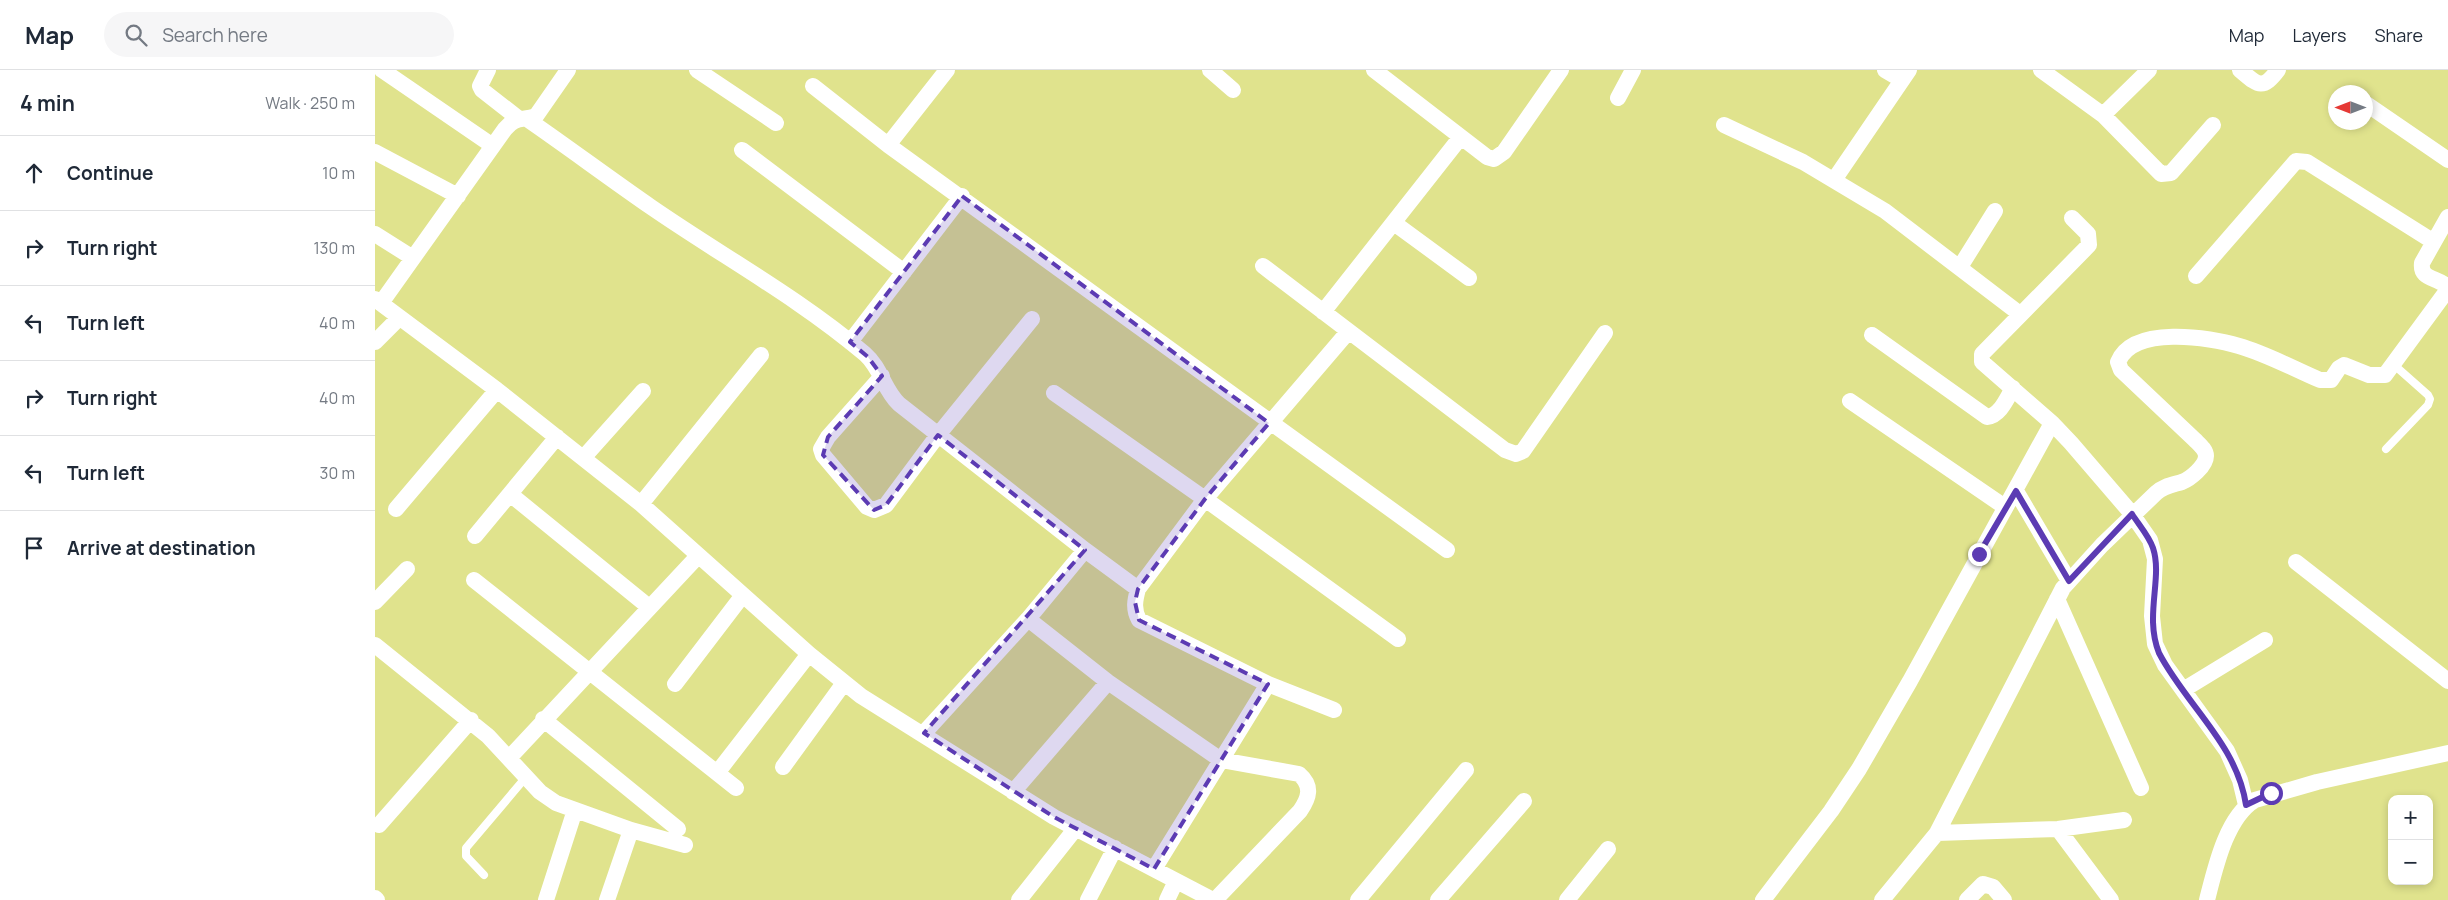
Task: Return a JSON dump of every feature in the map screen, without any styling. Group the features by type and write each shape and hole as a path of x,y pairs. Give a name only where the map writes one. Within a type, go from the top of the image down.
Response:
{"street":[{"path":"382,70 493,146"},
{"path":"488,70 481,81 480,86 482,90 650,206 812,313 868,356 882,376 892,397 1085,550 1138,589"},
{"path":"568,70 536,116 511,122 413,258 378,301 584,457 641,504 809,654 844,682 889,714 923,733 1013,792 1076,828 1214,900 1300,811 1309,798 1306,780 1299,774 1221,760 1108,682 1028,619"},
{"path":"697,70 777,124"},
{"path":"888,145 947,70"},
{"path":"1210,70 1233,90"},
{"path":"1375,70 1460,138 1487,157 1494,159 1500,156 1561,70"},
{"path":"1618,98 1633,70"},
{"path":"1834,180 1905,75 1885,70"},
{"path":"2041,70 2103,115 2161,174 2171,173 2213,125"},
{"path":"2103,115 2149,70"},
{"path":"2240,70 2255,83 2261,84 2269,81 2278,70"},
{"path":"813,86 888,145 961,196 1269,423 1447,550"},
{"path":"2373,108 2448,160"},
{"path":"1724,125 1782,151 1885,211 2020,314"},
{"path":"1323,312 1460,138"},
{"path":"741,150 904,272"},
{"path":"375,152 458,196"},
{"path":"2196,276 2296,160 2307,162 2434,242"},
{"path":"850,342 961,196"},
{"path":"1960,267 1995,211"},
{"path":"1882,900 1937,833 2057,598 2069,581 2132,514 2159,490 2190,478 2200,468 2206,456 2204,449 2121,370 2118,362 2121,356 2135,345 2147,340 2171,336 2230,344 2326,381 2331,380 2339,368 2344,366 2376,377 2385,375 2443,297 2447,288 2441,282 2425,276 2421,269 2421,263 2448,217"},
{"path":"2072,218 2088,234 2089,245 2020,314 1982,354 1981,358 1983,364 2052,423 2132,514 2150,540 2154,552 2152,616 2155,644 2165,665 2227,751 2240,780 2246,805"},
{"path":"1393,223 1469,278"},
{"path":"375,234 413,258"},
{"path":"1263,266 1505,450 1516,454 1523,451 1605,333"},
{"path":"375,342 399,318"},
{"path":"882,376 828,437 821,449 823,455 867,506 874,510 885,505 938,435 1032,320"},
{"path":"1334,710 1268,684 1139,620 1136,614 1135,602 1138,589 1205,499 1348,332"},
{"path":"1872,335 1987,417 1993,416 1998,412 2013,388"},
{"path":"641,504 761,355"},
{"path":"396,509 497,390"},
{"path":"584,457 643,392"},
{"path":"1054,393 1205,499 1398,639"},
{"path":"1850,401 2005,508"},
{"path":"1763,900 1831,811 1859,770 2016,491 2052,423"},
{"path":"475,536 557,437"},
{"path":"2016,491 2069,581"},
{"path":"510,494 649,607"},
{"path":"923,733 1028,619 1085,550"},
{"path":"510,757 543,719 698,556"},
{"path":"2296,562 2448,681"},
{"path":"375,602 407,569"},
{"path":"473,580 736,788"},
{"path":"675,684 743,595"},
{"path":"2057,598 2141,788"},
{"path":"2183,690 2265,640"},
{"path":"375,645 471,720 510,757 539,792 556,803 631,830 685,845"},
{"path":"717,773 809,654"},
{"path":"783,767 844,682"},
{"path":"1013,792 1108,682"},
{"path":"1154,869 1268,684"},
{"path":"543,719 678,829"},
{"path":"379,825 471,720"},
{"path":"2207,900 2217,863 2229,832 2246,805 2271,793 2448,752"},
{"path":"1358,900 1466,770"},
{"path":"1438,900 1524,800"},
{"path":"546,900 575,810"},
{"path":"1937,833 2058,829 2124,820"},
{"path":"1019,900 1076,828"},
{"path":"2058,829 2111,900"},
{"path":"607,900 631,830"},
{"path":"1088,900 1115,848"},
{"path":"1567,900 1608,849"},
{"path":"1167,900 1176,881"},
{"path":"1967,900 1983,884 1993,887 2004,900"}],"lane":[{"path":"2386,448 2428,405 2430,399 2428,395 2393,364"},
{"path":"484,875 466,856 466,848 526,777"}],"highlighted area":[{"path":"962,196 1269,423 1205,499 1138,589 1135,602 1139,620 1268,684 1154,869 1054,817 924,733 1085,550 938,435 886,505 874,510 823,455 828,437 882,376 868,357 850,342"}],"route":[{"path":"1979,554 2016,491 2069,581 2132,514 2153,546 2155,573 2152,616 2153,634 2159,653 2165,665 2227,751 2236,768 2246,805 2271,793"}]}
